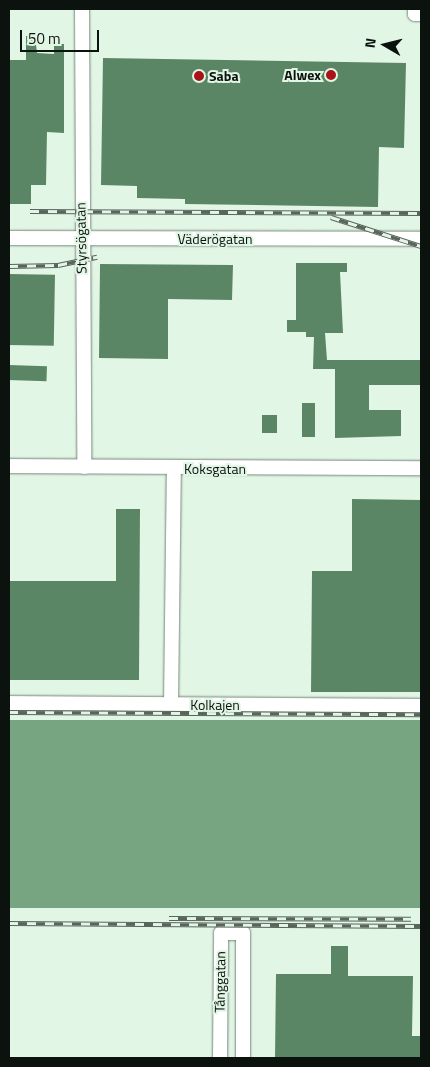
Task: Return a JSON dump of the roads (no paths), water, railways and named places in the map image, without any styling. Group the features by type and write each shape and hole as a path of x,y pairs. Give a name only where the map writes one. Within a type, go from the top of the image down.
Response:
{"street":[{"name":"Styrsögatan","path":"82,9 81,238 84,467"},
{"path":"415,9 415,14 421,14"},
{"name":"Väderögatan","path":"9,238 421,239"},
{"name":"Koksgatan","path":"9,466 174,469 421,468"},
{"path":"171,704 174,469"},
{"name":"Kolkajen","path":"9,703 421,706"},
{"name":"Tånggatan","path":"220,1058 221,933 243,933 243,1058"}],"railway":[{"path":"30,211 421,213"},
{"path":"331,217 421,246"},
{"path":"9,266 58,265 97,257"},
{"path":"9,712 421,714"},
{"path":"169,918 411,919"},
{"path":"9,923 421,926"}],"place":[{"name":"Alwex","path":"331,75"},
{"name":"Saba","path":"199,76"}]}
